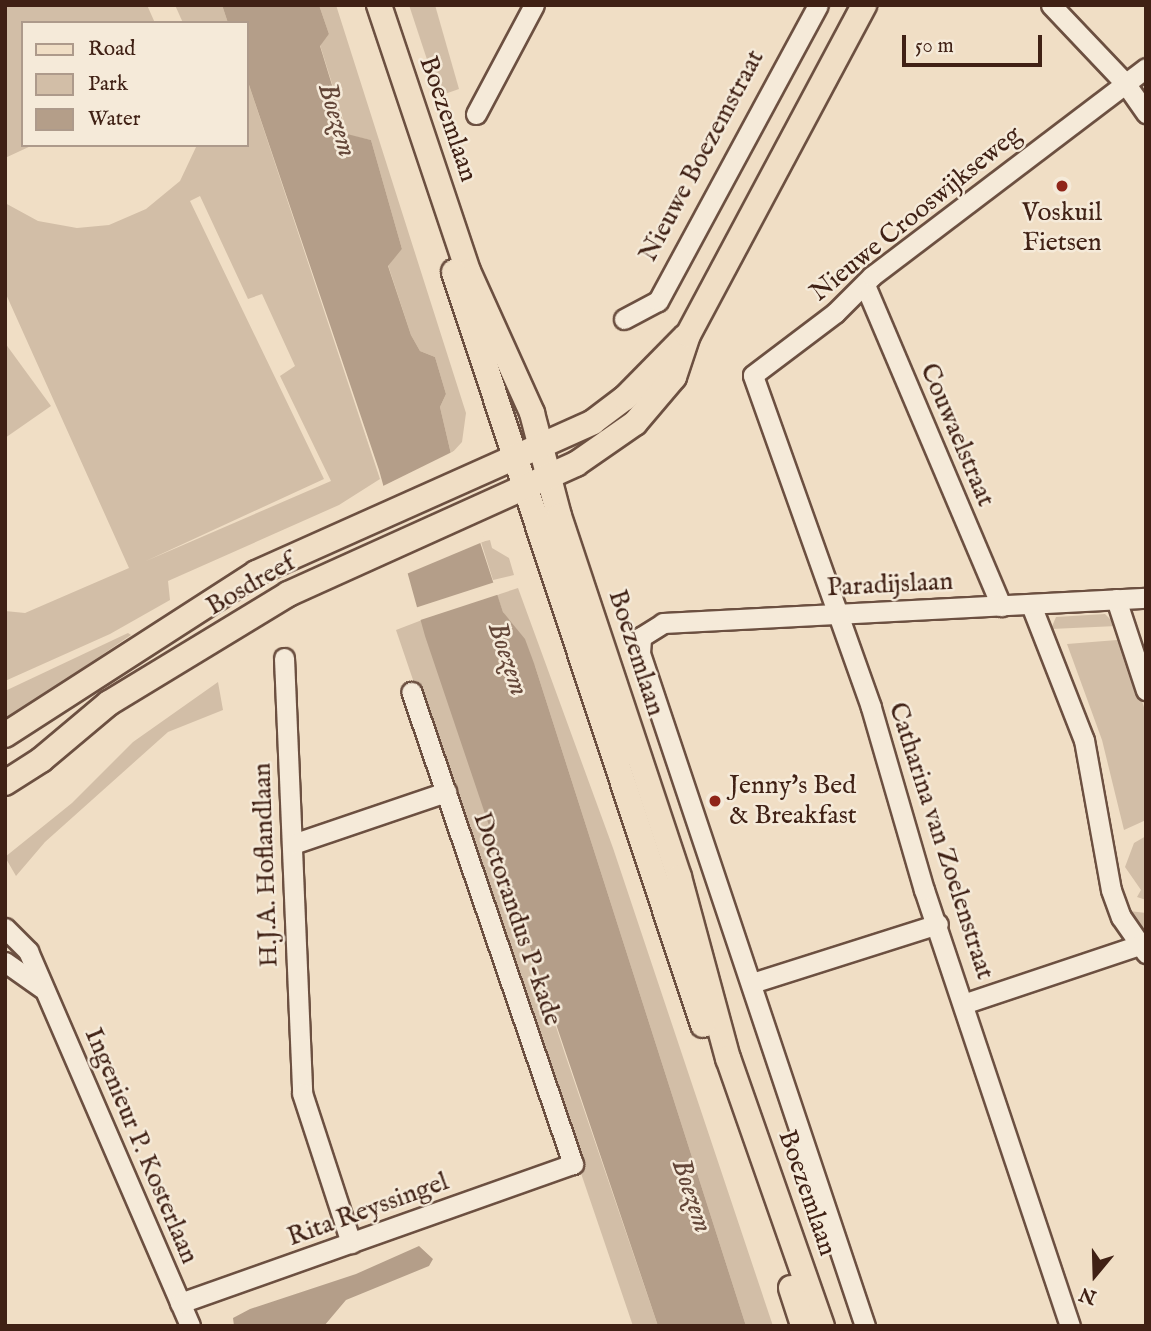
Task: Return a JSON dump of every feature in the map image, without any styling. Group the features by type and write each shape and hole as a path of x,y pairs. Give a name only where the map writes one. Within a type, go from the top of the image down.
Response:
{"main road":[{"name":"Boezemlaan","path":"366,5 513,458 803,1326"},
{"name":"Boezemlaan","path":"379,5 468,271 532,413 548,476 679,877 728,1058 822,1326"},
{"path":"548,476 614,441 635,423 674,377 688,335 847,43 863,5"},
{"path":"847,43 874,5"},
{"path":"541,446 579,430 625,398 688,335"},
{"name":"Bosdreef","path":"5,735 256,573 541,446"},
{"name":"Bosdreef","path":"5,783 41,760 109,703 288,594 548,476"}],"street":[{"path":"476,114 534,5"},
{"name":"Nieuwe Boezemstraat","path":"624,319 659,301 818,5"},
{"path":"1051,5 1125,83 1146,113"},
{"name":"Nieuwe Crooswijkseweg","path":"753,375 1146,68"},
{"name":"Couwaelstraat","path":"865,285 1001,606"},
{"name":"Catharina van Zoelenstraat","path":"753,375 871,707 938,924 1070,1326"},
{"name":"Paradijslaan","path":"641,637 663,623 1146,598"},
{"path":"1116,599 1146,690"},
{"path":"966,1003 1142,949 1111,890 1084,740 1031,605"},
{"name":"Boezemlaan","path":"641,637 640,653 865,1326"},
{"name":"H.J.A. Hoflandlaan","path":"284,658 302,1093 351,1243"},
{"name":"Doctorandus P-kade","path":"411,692 573,1164"},
{"path":"293,844 446,792"},
{"path":"752,983 938,924"},
{"name":"Ingenieur P. Kosterlaan","path":"5,928 28,951 190,1326"},
{"path":"5,962 42,988"},
{"name":"Rita Reyssingel","path":"180,1303 573,1164"}],"green space":[{"path":"5,5 147,5 154,21 21,21 21,147 29,147 5,158"},
{"path":"175,5 222,5 227,21 182,21"},
{"path":"319,5 336,5 466,413 462,442 451,454 440,407 446,394 435,357 420,351 411,335 388,265 402,249 371,140 348,135 320,45 329,34"},
{"path":"409,5 435,5 459,89 439,96"},
{"path":"248,82 380,479 339,505 168,581 170,600 110,634 5,681 5,611 25,613 129,568 5,292 5,203 38,221 77,228 109,225 146,209 180,181 196,147 248,147","holes":["200,196 248,299 262,294 295,366 280,376 331,481 146,561 324,479 190,201"]},
{"path":"5,343 51,406 5,438"},
{"path":"490,540 492,548 509,558 514,575 493,580 481,542"},
{"path":"518,588 613,848 773,1326 746,1326 535,666 503,612 497,595"},
{"path":"1105,614 1117,626 1051,629 1056,617"},
{"path":"422,620 658,1326 633,1326 396,630"},
{"path":"128,633 131,635 5,721 5,691"},
{"path":"1117,640 1122,642 1146,713 1146,820 1124,830 1102,740 1067,644"},
{"path":"218,682 223,710 168,732 45,842 16,876 5,857 72,803 133,742"},
{"path":"1146,836 1146,900 1137,897 1141,890 1125,867 1134,843"},
{"path":"1129,911 1146,913 1146,934 1128,914"}],"water":[{"name":"Boezem","path":"222,5 319,5 329,34 320,46 347,134 371,140 402,249 388,266 411,335 420,351 435,357 446,394 440,407 451,454 503,612 525,639 535,666 746,1326 658,1326 425,636 379,470 248,82 248,21 227,21"},
{"path":"419,1246 433,1259 429,1266 346,1300 324,1326 234,1326 233,1318 250,1309 356,1274"}],"pier":[{"path":"454,451 485,541 404,575 379,488"},
{"path":"495,582 499,594 418,621 414,608"}],"place":[{"name":"Voskuil Fietsen","path":"1062,186"},
{"name":"Jenny's Bed & Breakfast","path":"715,801"}]}
